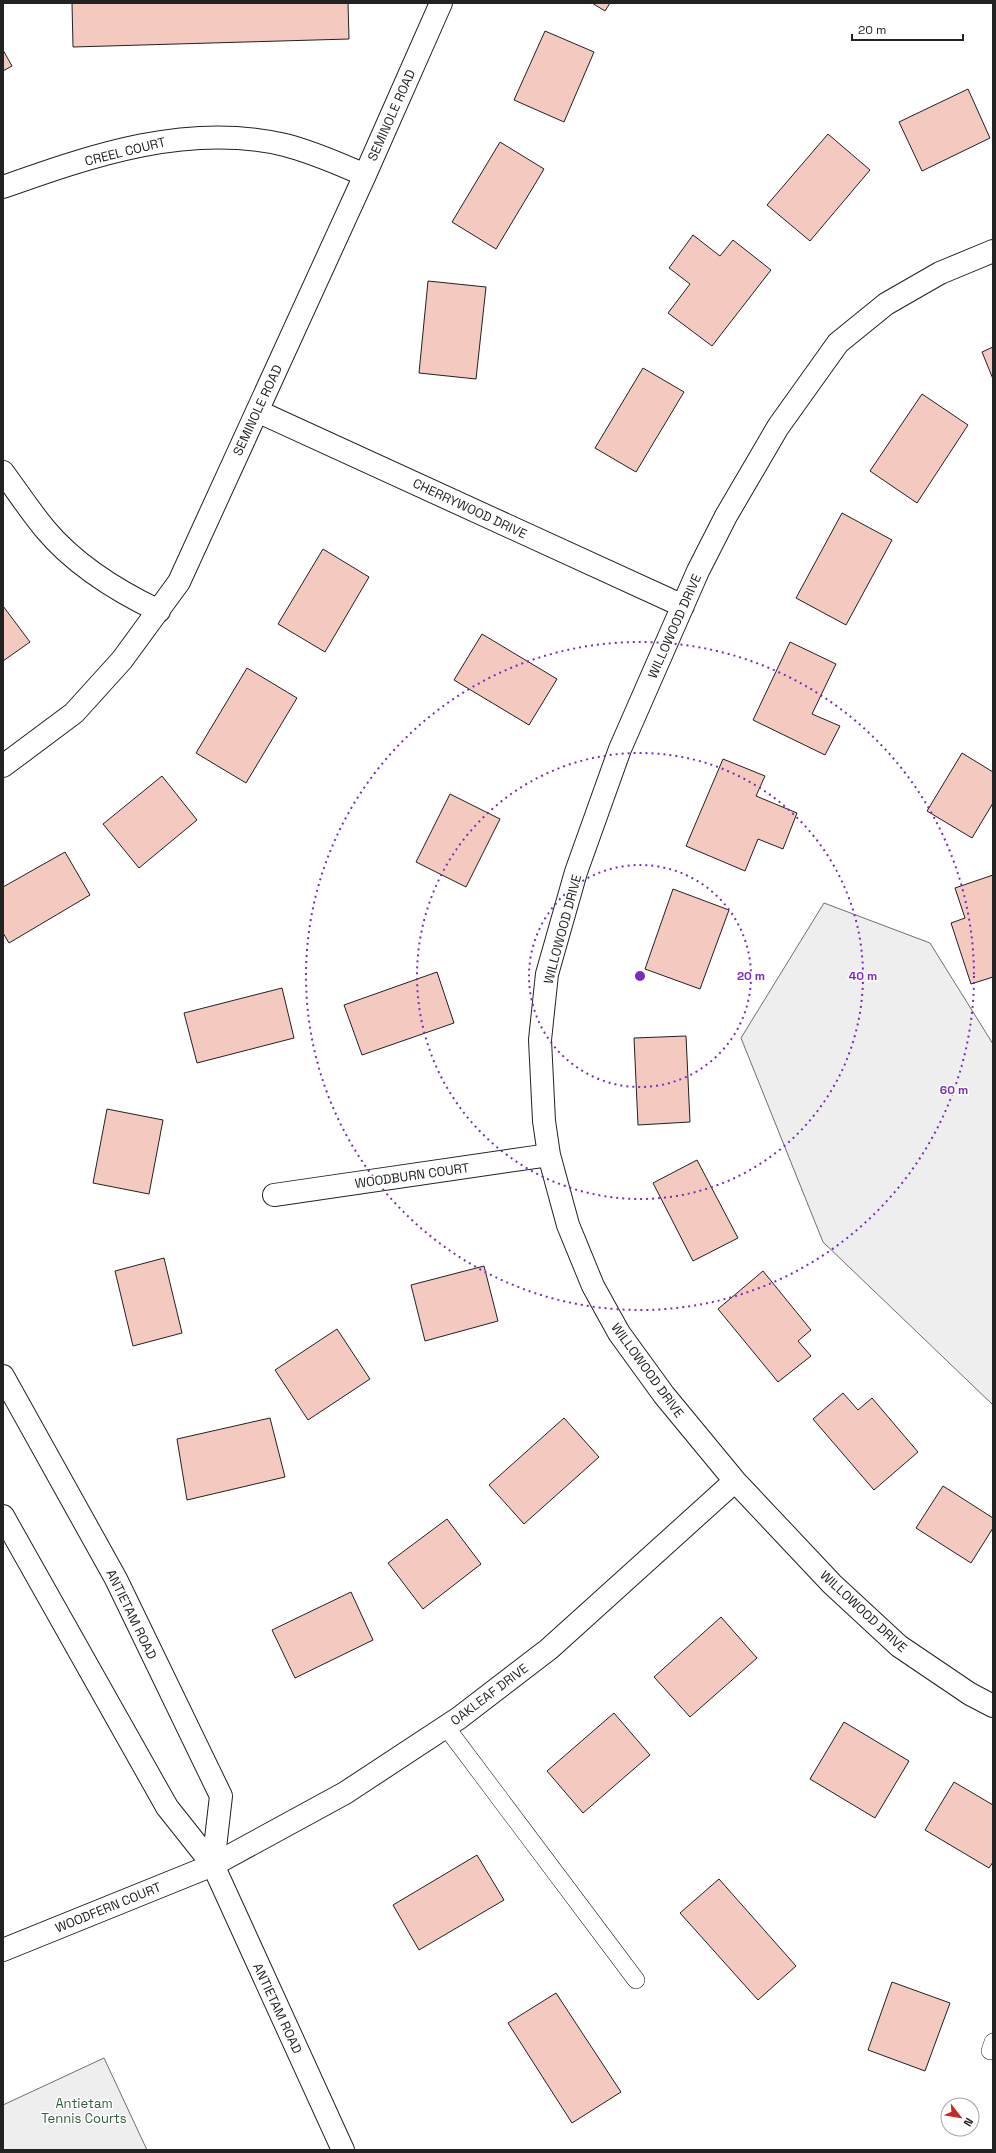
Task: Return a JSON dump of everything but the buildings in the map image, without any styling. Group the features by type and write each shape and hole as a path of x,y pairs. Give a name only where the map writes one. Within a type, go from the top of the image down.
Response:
{"street":[{"name":"SEMINOLE ROAD","path":"3,766 74,713 122,660 179,582 365,175 441,3"},
{"name":"CREEL COURT","path":"3,187 145,143 177,139 231,138 284,145 315,154 365,175"},
{"name":"WILLOWOOD DRIVE","path":"993,251 940,273 886,304 838,343 778,427 726,516 683,606 620,749 576,872 547,974 540,1040 544,1121 549,1155 568,1225 593,1286 619,1333 664,1395 736,1481 832,1584 899,1646 970,1694 993,1706"},
{"name":"CHERRYWOOD DRIVE","path":"257,411 683,606"},
{"path":"3,472 45,530 85,568 130,597 159,611"},
{"name":"WOODBURN COURT","path":"274,1195 549,1155"},
{"name":"ANTIETAM ROAD","path":"3,1376 116,1579 221,1796 213,1865"},
{"name":"OAKLEAF DRIVE","path":"213,1865 345,1793 446,1727 549,1648 736,1481"},
{"name":"ANTIETAM ROAD","path":"3,1516 167,1807 213,1865 343,2150"},
{"name":"WOODFERN COURT","path":"3,1950 213,1865"}],"lane":[{"path":"446,1727 636,1980"}],"green space":[{"path":"824,903 930,943 993,1044 993,1405 823,1242 741,1038"},
{"name":"Antietam Tennis Courts","path":"104,2058 147,2150 3,2150 3,2105"}]}
